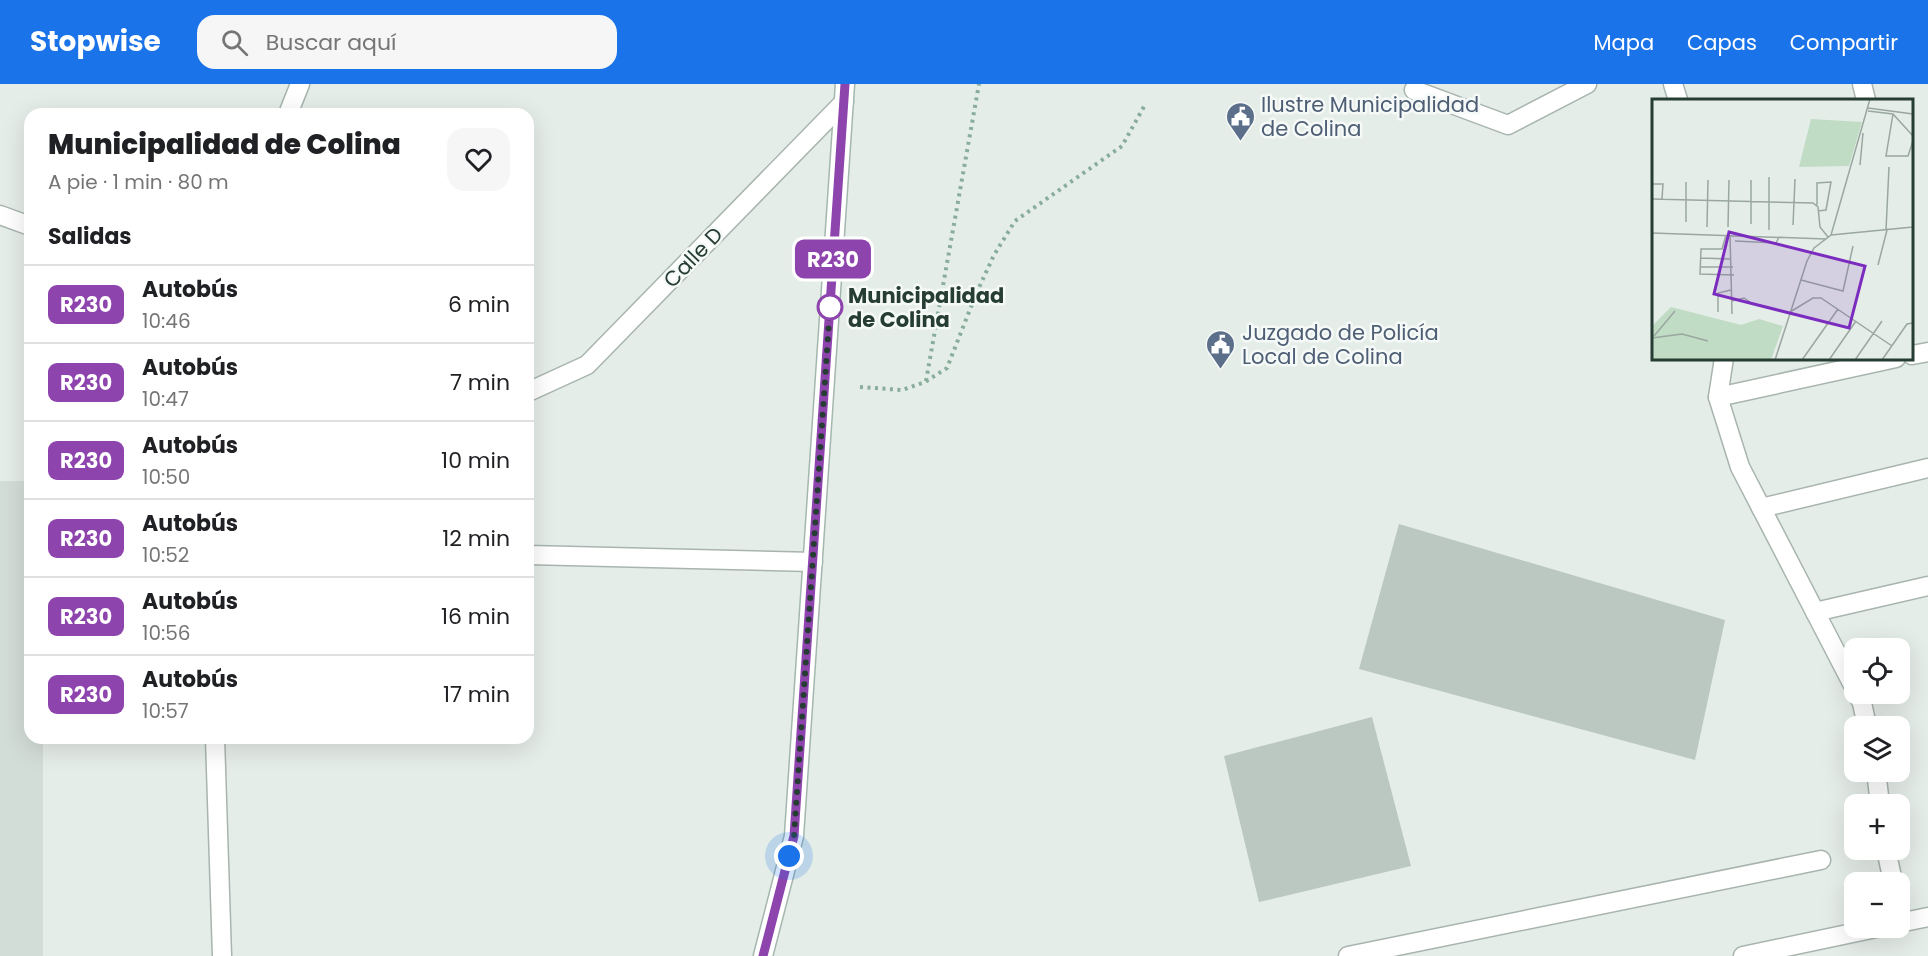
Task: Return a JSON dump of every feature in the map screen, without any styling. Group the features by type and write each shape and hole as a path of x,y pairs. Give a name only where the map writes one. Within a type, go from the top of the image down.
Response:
{"street":[{"path":"290,108 300,84"},
{"path":"1413,90 1508,125 1587,84"},
{"path":"1674,84 1678,99"},
{"path":"1862,84 1866,99"},
{"path":"763,956 794,836 845,93"},
{"name":"Calle D","path":"534,389 586,365 845,93"},
{"path":"0,215 24,224"},
{"path":"1913,355 1928,352"},
{"path":"1724,360 1718,397 1740,467 1844,668"},
{"path":"1718,397 1887,360"},
{"path":"1761,508 1928,468"},
{"path":"534,555 813,562"},
{"path":"1815,612 1928,586"},
{"path":"215,744 222,956"},
{"path":"1348,956 1821,860"},
{"path":"1910,918 1928,917"},
{"path":"1743,956 1844,935"}],"path":[{"path":"925,382 979,84"},
{"path":"825,385 902,390 925,382 947,368 994,255 1015,221 1122,146 1146,103"}],"shaded area":[{"path":"0,481 24,481 24,744 43,744 43,956 0,956"}],"building":[{"path":"1399,524 1725,620 1695,760 1359,669"},
{"path":"1372,717 1411,866 1259,902 1224,756"}],"bus line":[{"name":"R230","path":"763,956 794,836 845,84"}],"place":[{"name":"Ilustre Municipalidad de Colina","path":"1240,142"},
{"name":"Municipalidad de Colina","path":"830,307"},
{"name":"Juzgado de Policía Local de Colina","path":"1221,370"}],"route":[{"path":"789,856 794,836 830,307"}]}
